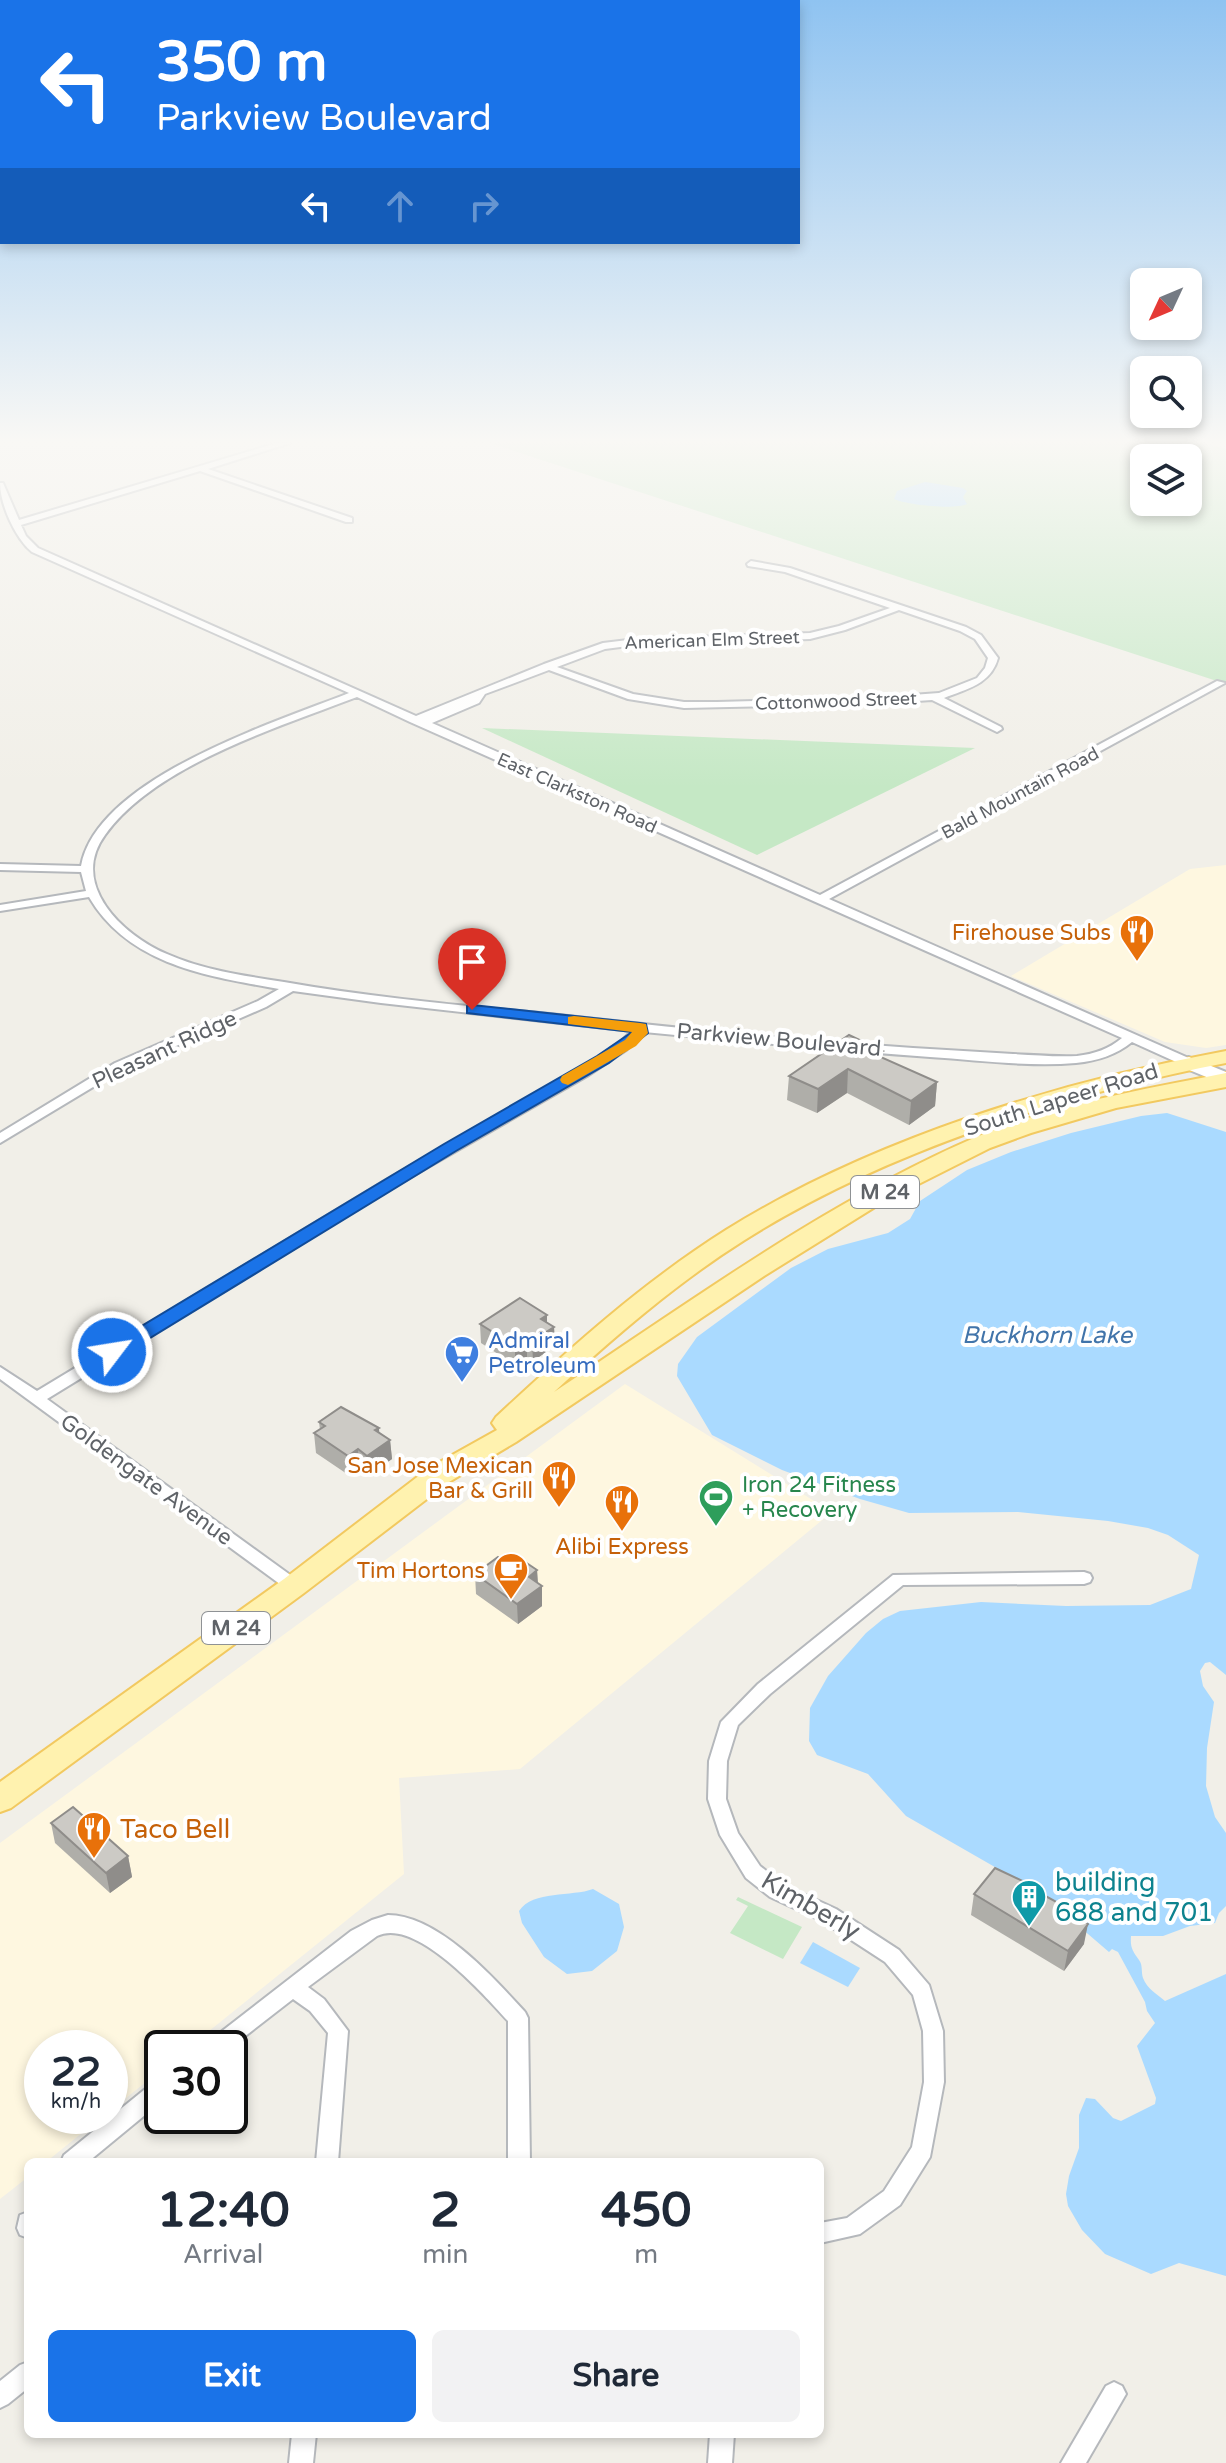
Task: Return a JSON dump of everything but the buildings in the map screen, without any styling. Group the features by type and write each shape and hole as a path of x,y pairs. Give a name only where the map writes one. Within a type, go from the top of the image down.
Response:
{"main road":[{"name":"South Lapeer Road","path":"471,1455 608,1331 677,1276 735,1235 805,1196 914,1147 1011,1109 1142,1072 1226,1057"},
{"path":"1189,1063 1226,1080"},
{"name":"South Lapeer Road","path":"0,1799 294,1586 439,1475 507,1436 755,1271 844,1216 982,1143 1023,1128 1113,1102 1226,1080"},
{"path":"805,1196 815,1211 844,1216"},
{"path":"735,1235 752,1240 756,1250 755,1271"}],"street":[{"name":"East Clarkston Road","path":"53,558 1189,1063"},
{"name":"Cottonwood Street","path":"547,666 631,697 684,705 934,697 980,680 990,669 993,658 978,637 900,607 787,570 751,564"},
{"name":"American Elm Street","path":"418,722 476,701 481,692 573,655 622,643 810,636 900,607"},
{"name":"Bald Mountain Road","path":"819,900 1220,683"},
{"path":"0,867 86,869 103,829 138,797 220,749 356,694"},
{"path":"934,697 997,729"},
{"name":"Parkview Boulevard","path":"86,869 93,893 125,932 159,956 289,988 640,1028 1066,1060 1107,1053 1121,1047 1130,1038"},
{"path":"0,908 93,893"},
{"name":"Pleasant Ridge","path":"0,1139 119,1066 262,1004 289,988"},
{"path":"36,1399 450,1147 603,1060 630,1043 640,1033 640,1028"},
{"name":"Goldengate Avenue","path":"0,1372 294,1586"},
{"name":"Kimberly","path":"824,2232 852,2227 892,2198 922,2150 934,2082 933,2031 922,1991 892,1956 829,1915 777,1891 753,1872 729,1835 717,1799 718,1761 730,1722 776,1678 899,1579 1084,1578"},
{"path":"238,2030 358,1937 377,1926 393,1923 413,1928 489,1986 518,2018 519,2158"},
{"path":"293,1987 317,2005 338,2031 327,2158"},
{"path":"77,2158 144,2103"},
{"path":"0,2396 24,2376"},
{"path":"1073,2463 1114,2394"},
{"path":"301,2463 304,2438"},
{"path":"720,2463 722,2438"}],"shaded area":[{"path":"1226,865 1226,1045 1206,1048 1165,1042 1011,976 1190,869"},
{"path":"625,1384 832,1512 520,1769 399,1778 404,1874 210,2030 144,2030 144,2084 128,2096 128,2030 24,2030 24,2134 81,2134 51,2158 24,2158 24,2180 0,2199 0,1843"}],"green space":[{"path":"841,558 1226,558 1226,684"},
{"path":"482,728 975,748 757,855"},
{"path":"738,1897 802,1927 783,1959 730,1933 748,1906 736,1900"}],"water":[{"name":"Buckhorn Lake","path":"1167,1113 1226,1132 1226,1675 1210,1662 1205,1663 1200,1671 1203,1686 1214,1702 1207,1748 1206,1786 1215,1817 1226,1833 1226,1906 1215,1923 1190,1926 1163,1936 1131,1936 1131,1944 1141,1964 1145,1982 1165,2001 1226,1974 1226,2276 1179,2263 1151,2274 1105,2254 1082,2230 1068,2206 1069,2176 1079,2148 1079,2115 1086,2098 1095,2099 1113,2118 1121,2121 1155,2104 1156,2098 1137,2046 1155,2023 1118,1952 1112,1949 1109,1952 1060,1910 1014,1878 906,1816 868,1774 817,1755 809,1741 810,1708 828,1676 866,1633 883,1619 900,1611 981,1602 1066,1606 1150,1605 1191,1589 1199,1555 1168,1535 1108,1521 1018,1512 909,1513 860,1499 782,1470 712,1435 677,1376 678,1364 697,1337 791,1268 828,1249 888,1233 910,1219 920,1201 967,1170 1071,1133"},
{"path":"593,1889 619,1904 624,1927 617,1951 592,1971 567,1974 544,1957 522,1923 519,1911 525,1904 543,1897"},
{"path":"813,1942 860,1968 848,1987 800,1963"}],"slow traffic":[{"path":"568,1080 630,1043 640,1033 640,1028 574,1020"}],"place":[{"name":"Firehouse Subs","path":"1137,963"},
{"name":"Admiral Petroleum","path":"462,1384"},
{"name":"San Jose Mexican Bar & Grill","path":"559,1509"},
{"name":"Iron 24 Fitness + Recovery","path":"716,1528"},
{"name":"Alibi Express","path":"622,1533"},
{"name":"Tim Hortons","path":"511,1601"},
{"name":"Taco Bell","path":"94,1860"},
{"name":"building 688 and 701","path":"1029,1928"}],"route":[{"path":"112,1352 450,1147 603,1060 640,1033 640,1028 472,1010"}]}
